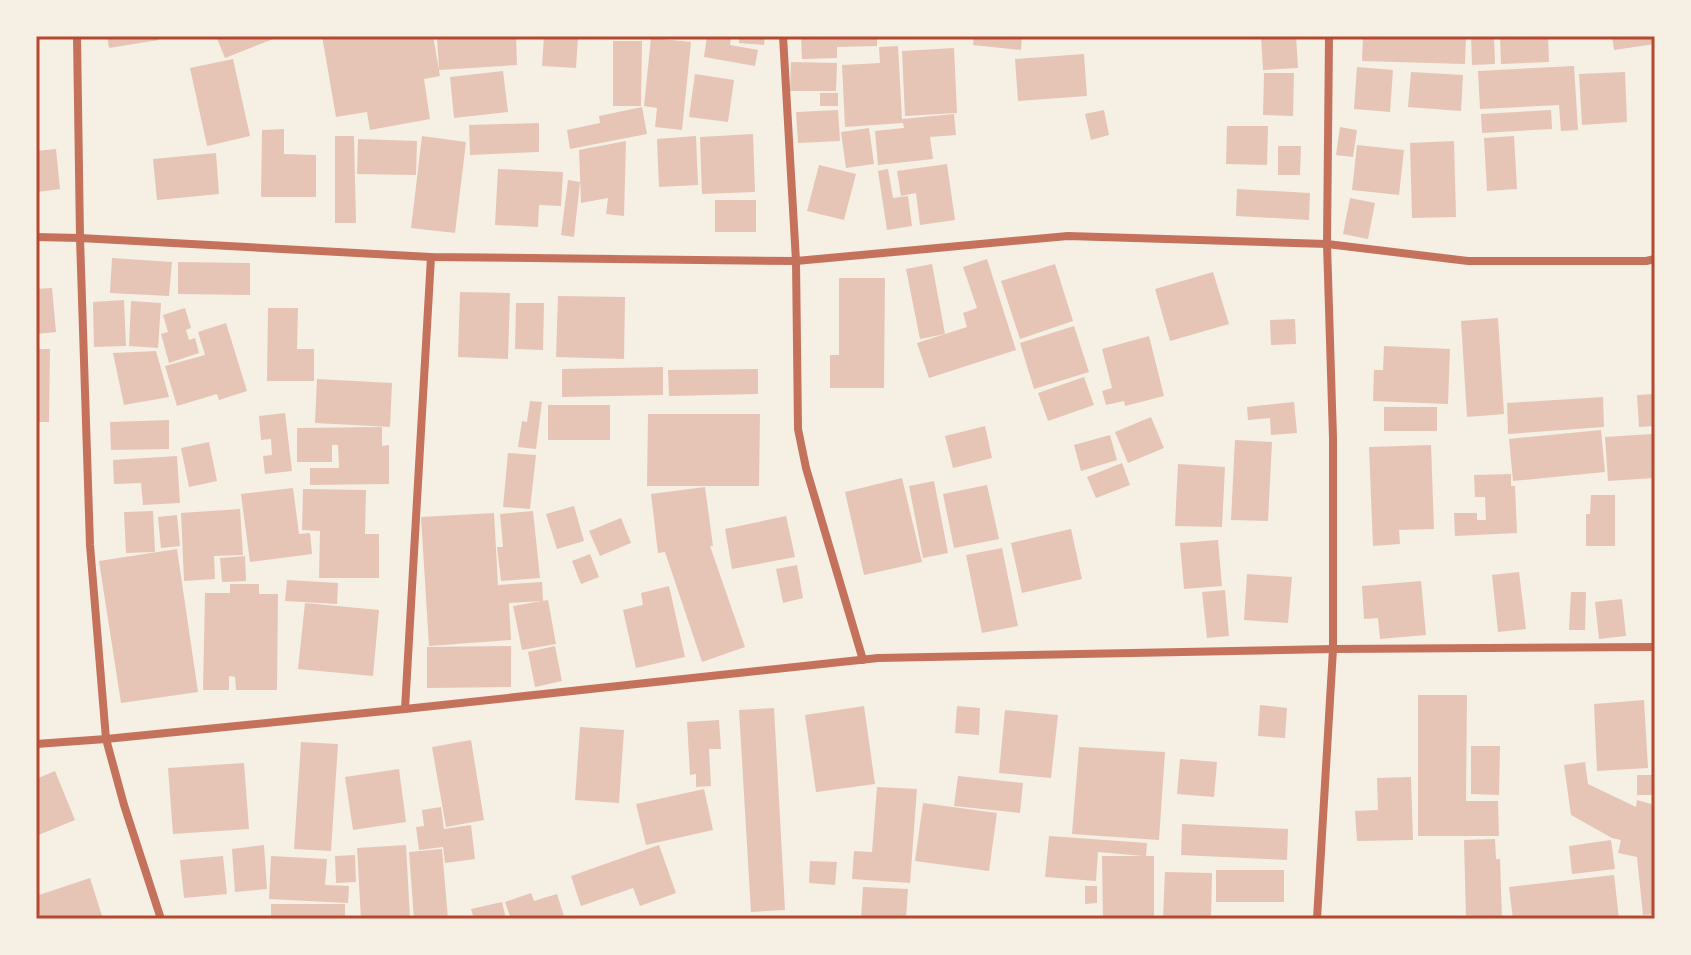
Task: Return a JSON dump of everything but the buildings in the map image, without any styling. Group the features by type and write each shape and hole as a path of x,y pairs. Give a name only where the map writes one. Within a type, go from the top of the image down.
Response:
{"street":[{"path":"77,36 90,545 106,739 161,919"},
{"path":"783,36 796,261 798,429 806,468 863,660"},
{"path":"1317,919 1333,649 1333,438 1327,244 1329,36"},
{"path":"36,237 431,257 796,261 1068,236 1327,244 1468,261 1655,259"},
{"path":"405,709 431,257"},
{"path":"36,744 405,709 878,658 1333,649 1655,647"}]}
